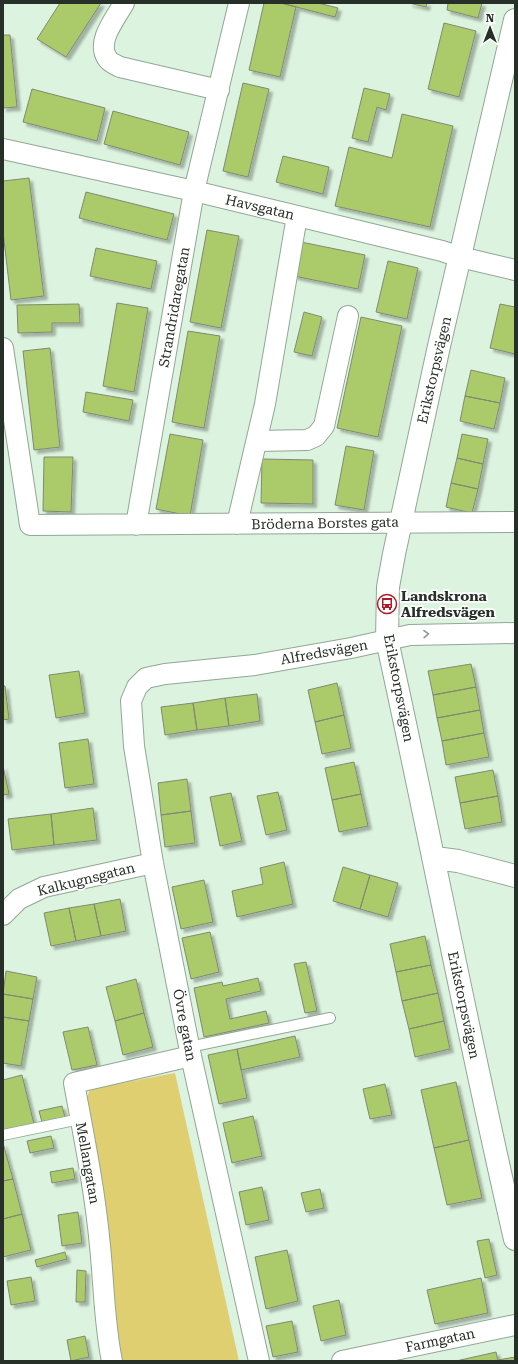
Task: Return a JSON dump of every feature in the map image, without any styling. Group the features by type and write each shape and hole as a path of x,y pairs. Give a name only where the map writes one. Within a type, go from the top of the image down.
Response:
{"street":[{"path":"124,3 105,37 103,49 108,60 120,67 219,90"},
{"name":"Strandridaregatan","path":"136,526 194,191 240,3"},
{"name":"Erikstorpsvägen","path":"515,20 460,257 401,523 388,587 387,640 515,1239"},
{"name":"Havsgatan","path":"3,149 194,191 515,270"},
{"path":"237,524 265,404 297,216"},
{"path":"256,441 307,440 316,436 324,426 348,316"},
{"name":"Bröderna Borstes gata","path":"3,348 30,526 515,522"},
{"name":"Alfredsvägen","path":"136,687 146,678 165,674 255,665 421,634 515,633"},
{"name":"Övre gatan","path":"136,687 131,702 134,746 153,863 190,1051 259,1361"},
{"path":"434,858 458,861 515,876"},
{"name":"Kalkugnsgatan","path":"3,915 19,899 44,887 153,863"},
{"name":"Mellangatan","path":"112,1361 105,1318 100,1246 95,1202 74,1083 190,1051"},
{"name":"Farmgatan","path":"342,1361 515,1325"}],"lane":[{"path":"190,1051 330,1018"},
{"path":"3,1136 80,1119"}],"shaded area":[{"path":"175,1073 239,1361 120,1361 84,1106 90,1089"}],"building":[{"path":"60,3 101,3 66,57 37,39"},
{"path":"264,3 281,3 296,7 280,77 249,70"},
{"path":"281,3 318,3 338,8 335,17"},
{"path":"409,3 427,3 426,7"},
{"path":"448,3 482,3 478,18 447,10"},
{"path":"444,23 476,31 459,97 428,89"},
{"path":"3,35 10,35 17,107 3,108"},
{"path":"243,83 269,89 248,177 223,171"},
{"path":"364,88 390,94 386,110 377,107 368,142 352,138"},
{"path":"32,89 105,108 97,141 23,122"},
{"path":"113,111 189,132 180,165 104,144"},
{"path":"402,114 453,126 430,227 335,206 349,147 392,158"},
{"path":"283,156 329,167 323,194 276,182"},
{"path":"29,178 44,296 11,300 3,232 3,181"},
{"path":"86,192 174,214 167,240 79,218"},
{"path":"207,230 239,236 221,328 190,322"},
{"path":"301,242 365,255 358,289 294,276"},
{"path":"96,248 157,261 151,289 90,276"},
{"path":"388,261 418,268 407,319 376,312"},
{"path":"117,303 148,308 134,392 103,386"},
{"path":"79,304 80,323 52,323 52,332 18,333 17,305"},
{"path":"500,304 515,307 515,354 490,348"},
{"path":"304,312 322,317 312,356 294,352"},
{"path":"361,317 402,326 378,437 337,428"},
{"path":"188,331 220,336 204,428 172,422"},
{"path":"50,348 60,447 34,450 23,351"},
{"path":"471,370 505,378 500,403 465,396"},
{"path":"86,392 133,400 129,421 83,412"},
{"path":"465,396 500,403 494,429 460,421"},
{"path":"170,434 203,440 190,516 156,509"},
{"path":"462,434 488,439 483,464 457,458"},
{"path":"346,446 374,451 364,510 335,505"},
{"path":"44,457 73,457 71,512 43,511"},
{"path":"457,458 483,464 478,489 451,483"},
{"path":"262,459 313,460 313,504 261,503"},
{"path":"451,483 478,489 472,513 446,507"},
{"path":"471,664 476,687 433,695 428,671"},
{"path":"79,671 85,713 56,718 49,675"},
{"path":"337,683 344,715 315,722 308,690"},
{"path":"3,686 5,686 9,719 3,720"},
{"path":"476,687 480,710 437,718 433,695"},
{"path":"257,694 260,721 229,726 225,698"},
{"path":"225,698 229,726 197,730 193,703"},
{"path":"193,703 197,730 165,735 161,707"},
{"path":"480,710 484,733 442,741 437,718"},
{"path":"344,715 351,748 322,754 315,722"},
{"path":"484,733 489,757 446,765 442,741"},
{"path":"88,739 94,784 65,788 59,743"},
{"path":"354,762 361,794 332,800 325,768"},
{"path":"3,766 9,794 3,795"},
{"path":"493,770 498,796 460,803 455,777"},
{"path":"187,779 191,811 161,815 158,783"},
{"path":"278,792 287,830 266,835 257,796"},
{"path":"231,793 242,841 220,846 210,797"},
{"path":"361,794 368,826 339,832 332,800"},
{"path":"498,796 502,822 465,829 460,803"},
{"path":"93,808 97,840 54,845 51,814"},
{"path":"191,811 195,843 165,847 161,815"},
{"path":"51,814 54,845 12,850 8,819"},
{"path":"284,862 293,904 237,917 232,891 263,884 260,868"},
{"path":"343,867 370,875 360,909 333,901"},
{"path":"370,875 398,883 388,917 360,909"},
{"path":"204,880 213,922 181,929 172,887"},
{"path":"120,899 126,931 101,936 94,904"},
{"path":"94,904 101,936 76,941 69,908"},
{"path":"69,908 76,941 51,946 44,913"},
{"path":"210,932 219,972 191,979 182,938"},
{"path":"425,936 431,965 396,972 390,944"},
{"path":"306,962 317,1011 305,1013 294,964"},
{"path":"431,965 438,993 402,1001 396,972"},
{"path":"6,971 37,977 33,999 3,994"},
{"path":"258,978 261,991 226,999 230,1019 266,1011 269,1023 204,1037 194,988 222,982 223,986"},
{"path":"136,979 144,1013 115,1021 106,987"},
{"path":"438,993 444,1021 409,1029 402,1001"},
{"path":"3,994 33,999 29,1021 3,1017"},
{"path":"144,1013 153,1047 123,1055 115,1021"},
{"path":"3,1017 29,1021 21,1066 3,1063"},
{"path":"444,1021 450,1049 415,1057 409,1029"},
{"path":"88,1027 97,1065 72,1070 63,1032"},
{"path":"295,1036 300,1057 241,1070 237,1049"},
{"path":"237,1049 247,1098 219,1104 208,1055"},
{"path":"22,1075 34,1124 3,1131 3,1080"},
{"path":"456,1082 469,1140 434,1148 421,1090"},
{"path":"385,1084 392,1115 370,1119 363,1089"},
{"path":"62,1106 65,1117 42,1122 39,1111"},
{"path":"253,1116 262,1156 232,1163 223,1123"},
{"path":"51,1136 54,1148 30,1153 27,1141"},
{"path":"469,1140 482,1198 447,1205 434,1148"},
{"path":"3,1143 13,1179 3,1181"},
{"path":"73,1168 75,1179 52,1183 50,1172"},
{"path":"13,1179 22,1214 3,1219 3,1181"},
{"path":"262,1187 269,1220 246,1225 239,1192"},
{"path":"320,1189 324,1208 306,1212 301,1193"},
{"path":"78,1212 82,1243 62,1246 58,1215"},
{"path":"22,1214 31,1250 3,1257 3,1219"},
{"path":"489,1239 497,1275 485,1278 477,1241"},
{"path":"287,1250 298,1301 266,1309 255,1257"},
{"path":"65,1252 67,1259 37,1267 35,1260"},
{"path":"77,1270 86,1271 85,1302 76,1302"},
{"path":"31,1277 35,1301 11,1305 7,1281"},
{"path":"481,1278 488,1313 435,1324 427,1290"},
{"path":"339,1300 346,1335 321,1341 313,1306"},
{"path":"292,1321 298,1352 273,1357 266,1326"},
{"path":"85,1336 89,1357 71,1361 67,1340"},
{"path":"496,1352 498,1361 456,1361"},
{"path":"515,1357 515,1361 498,1361 498,1360"}],"place":[{"name":"Landskrona Alfredsvägen","path":"387,604"}]}
